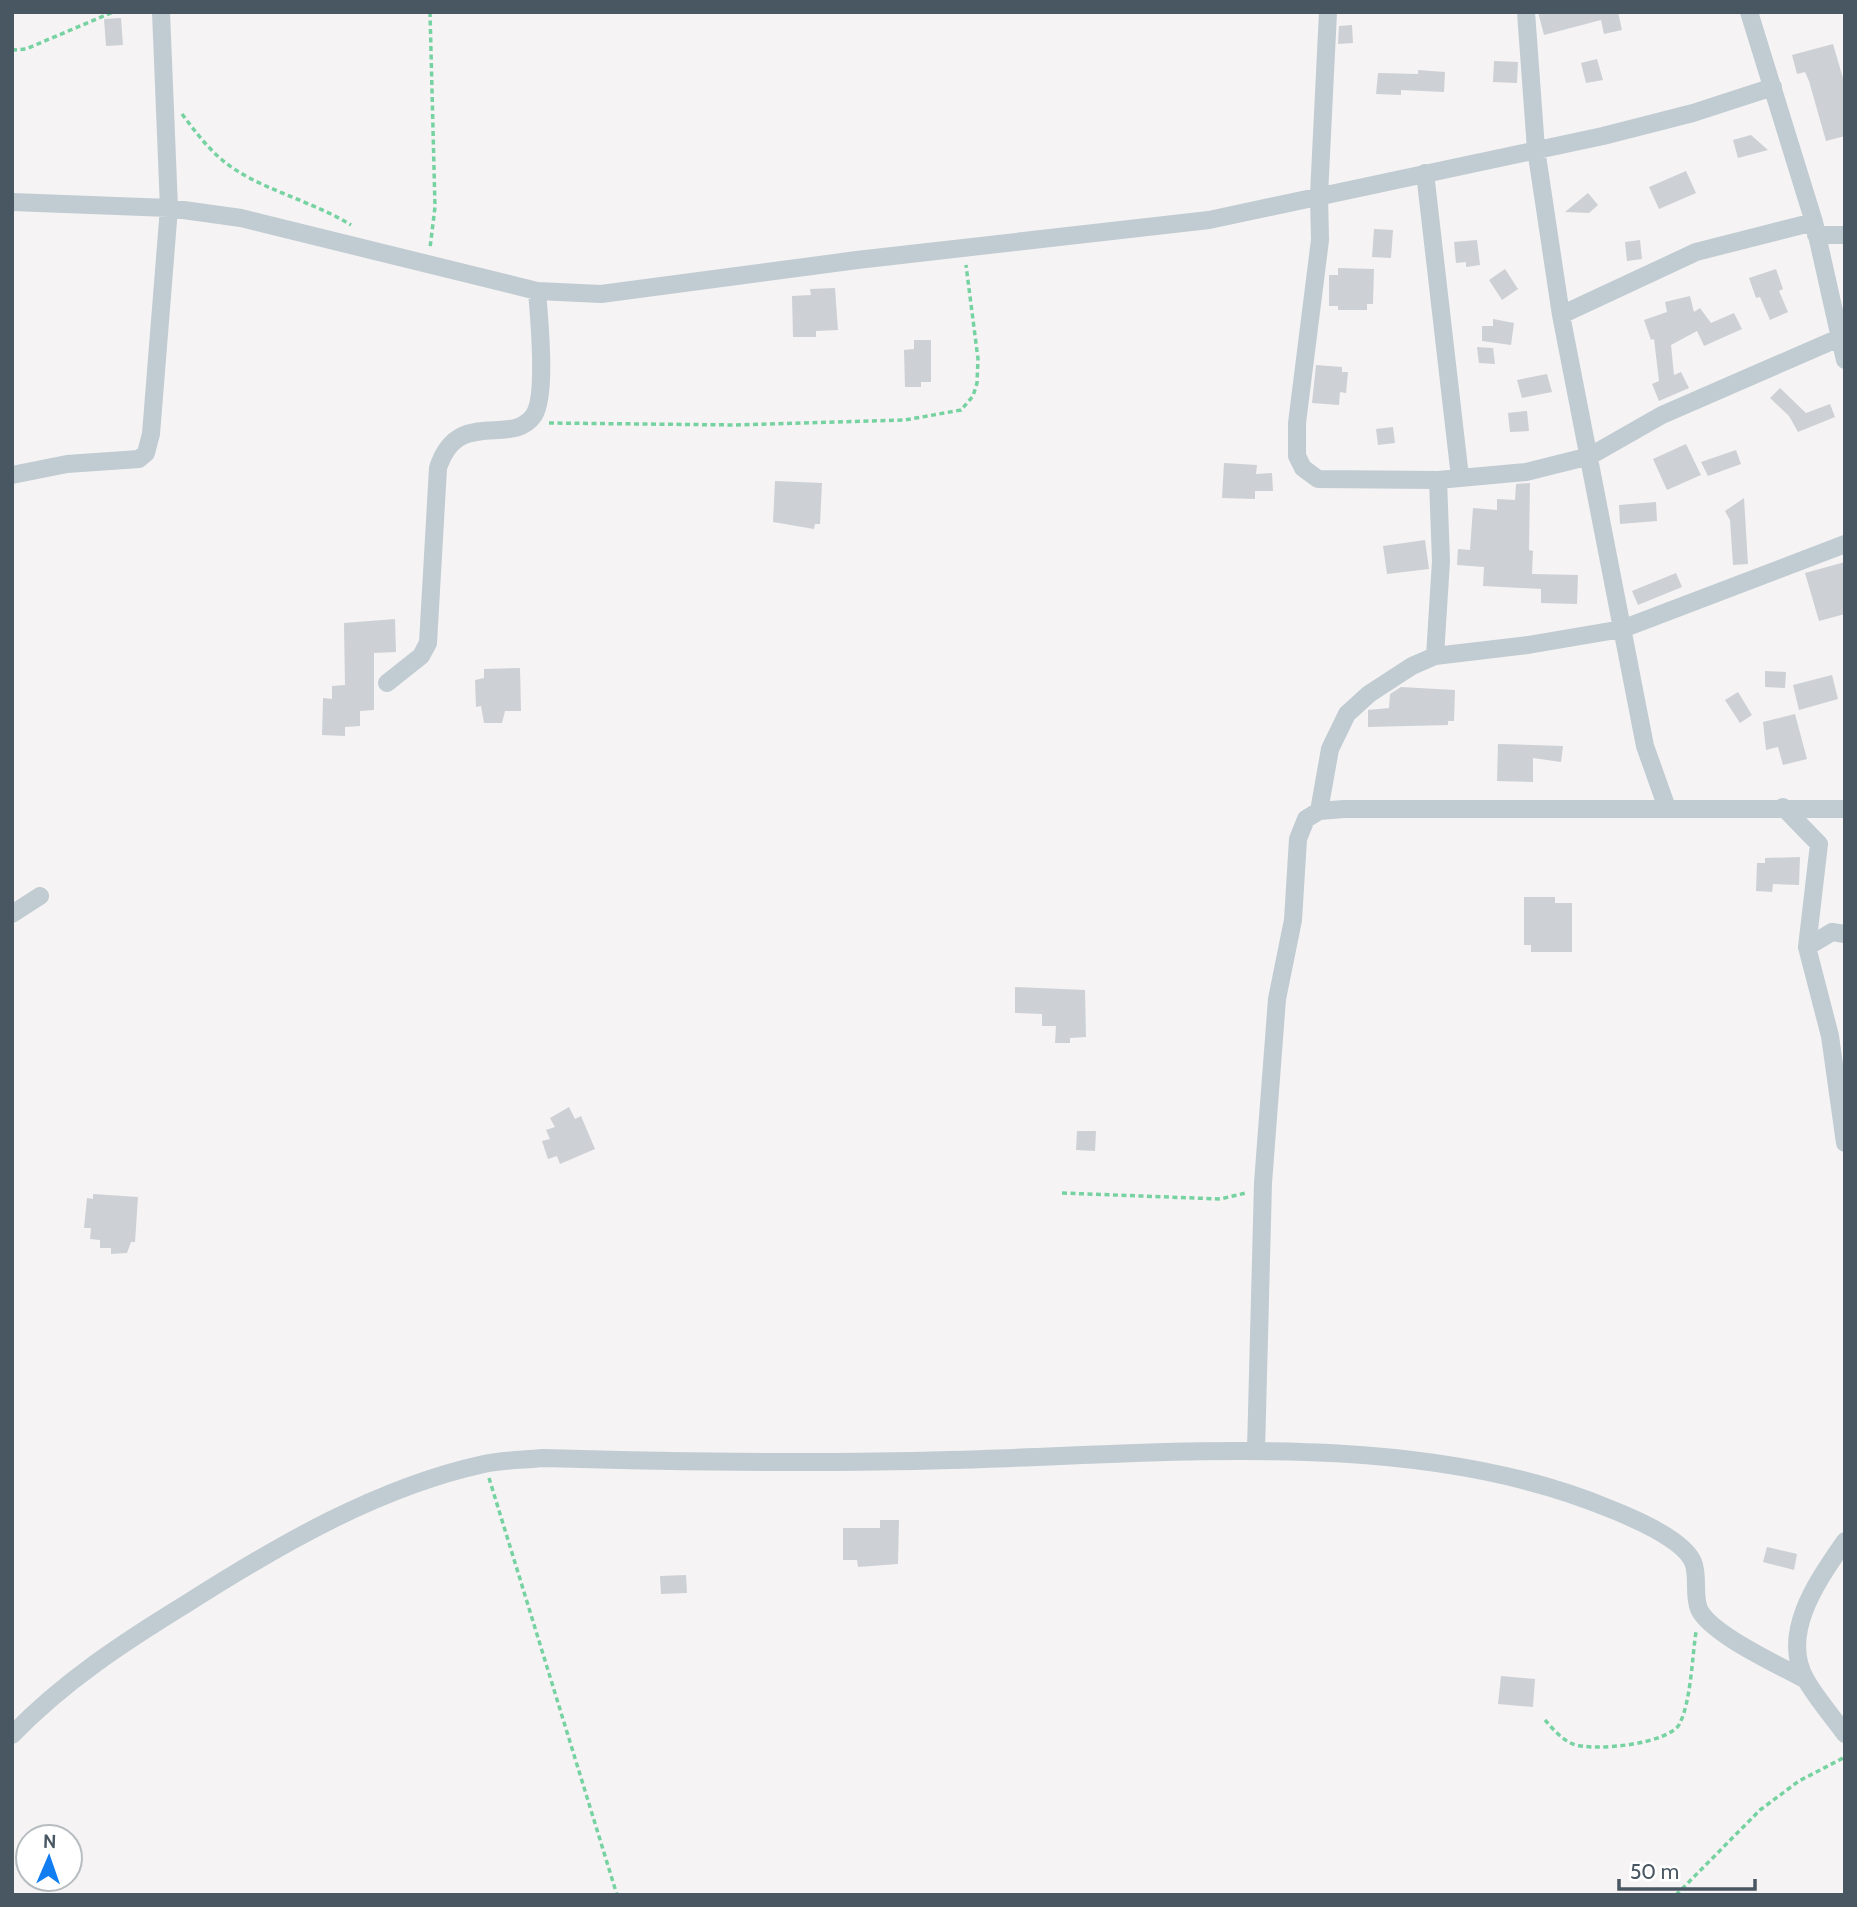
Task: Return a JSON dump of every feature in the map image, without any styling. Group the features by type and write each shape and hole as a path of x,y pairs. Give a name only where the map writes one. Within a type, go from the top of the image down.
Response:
{"street":[{"path":"12,475 67,464 139,459 146,453 151,434 169,208 161,12"},
{"path":"1328,12 1319,195 1320,240 1307,326 1297,423 1297,456 1303,468 1318,479 1438,480 1526,472 1590,456 1662,415 1839,338"},
{"path":"1526,12 1536,149 1561,315 1645,746 1656,784 1667,808"},
{"path":"1749,12 1815,229 1845,360"},
{"path":"12,202 169,208 300,231 537,291 601,294 1209,220 1693,113 1773,87"},
{"path":"1425,173 1460,477"},
{"path":"1561,315 1696,252 1815,229 1845,235"},
{"path":"387,683 421,656 428,643 438,468 444,449 454,439 524,423 534,415 538,400 541,354 537,291"},
{"path":"1435,656 1441,561 1438,480"},
{"path":"1319,811 1330,749 1347,714 1380,687 1412,666 1435,656 1528,645 1622,629 1845,544"},
{"path":"1783,807 1819,844 1807,947 1830,1036 1845,1143"},
{"path":"1256,1451 1263,1183 1277,999 1293,920 1298,839 1306,819 1319,811 1783,807 1845,809"},
{"path":"12,914 40,896"},
{"path":"1807,947 1832,932 1845,934"},
{"path":"12,1735 31,1715 109,1652 229,1576 334,1520 405,1489 485,1464 543,1458 946,1461 1256,1451 1442,1462 1531,1482 1607,1508 1682,1547 1693,1560 1699,1609 1713,1625 1739,1643 1806,1679"},
{"path":"1845,1541 1821,1575 1804,1612 1797,1656 1806,1679 1845,1734"}],"path":[{"path":"12,50 26,48 113,12"},
{"path":"429,264 435,207 430,12"},
{"path":"180,112 231,166 251,179 298,197 358,230"},
{"path":"524,423 749,425 905,420 961,410 973,396 978,359 964,250"},
{"path":"1062,1193 1220,1199 1234,1197 1263,1183"},
{"path":"485,1464 617,1895"},
{"path":"1545,1720 1561,1737 1581,1747 1655,1740 1672,1733 1680,1724 1684,1711 1699,1609"},
{"path":"1676,1895 1760,1811 1799,1781 1845,1757"}],"building":[{"path":"1538,12 1618,12 1622,30 1604,34 1601,20 1544,35"},
{"path":"121,18 123,45 106,46 104,19"},
{"path":"1352,25 1353,43 1338,44 1339,26"},
{"path":"1833,44 1845,85 1845,136 1826,141 1809,81 1805,72 1797,74 1792,55"},
{"path":"1597,59 1603,80 1586,83 1581,63"},
{"path":"1494,61 1518,62 1517,83 1493,82"},
{"path":"1418,70 1445,72 1444,92 1401,90 1401,95 1376,94 1378,73 1418,74"},
{"path":"1751,135 1768,150 1738,158 1733,140"},
{"path":"1686,171 1696,193 1659,209 1649,187"},
{"path":"1588,193 1598,205 1589,213 1565,212"},
{"path":"1374,229 1393,230 1391,258 1372,257"},
{"path":"1477,240 1480,265 1466,267 1466,262 1456,263 1454,242"},
{"path":"1640,240 1642,259 1627,261 1625,242"},
{"path":"1338,268 1374,269 1373,304 1367,304 1367,310 1338,310 1338,306 1329,306 1329,275 1338,275"},
{"path":"1505,269 1518,289 1502,300 1489,280"},
{"path":"1776,269 1783,289 1779,291 1788,312 1770,320 1760,297 1756,298 1749,278"},
{"path":"835,288 838,330 816,331 816,337 793,337 792,296 811,295 810,289"},
{"path":"1690,296 1694,312 1700,308 1711,323 1734,313 1742,329 1704,346 1697,331 1671,345 1674,375 1681,372 1689,388 1659,401 1652,384 1659,381 1654,339 1651,340 1644,320 1667,312 1665,302"},
{"path":"1493,319 1514,323 1511,345 1482,341 1482,326 1493,326"},
{"path":"914,340 931,340 931,382 921,382 921,387 905,387 904,350 914,349"},
{"path":"1477,347 1493,348 1495,364 1479,363"},
{"path":"1316,365 1342,367 1342,372 1348,372 1346,393 1340,392 1339,405 1312,403"},
{"path":"1547,374 1552,392 1522,398 1517,380"},
{"path":"1780,388 1806,413 1830,404 1835,417 1798,432 1789,416 1770,398"},
{"path":"1527,411 1529,431 1510,432 1508,413"},
{"path":"1393,427 1395,443 1378,445 1376,429"},
{"path":"1686,444 1701,475 1667,490 1653,459"},
{"path":"1736,450 1741,464 1708,476 1701,462"},
{"path":"1224,463 1257,465 1256,474 1272,473 1273,491 1255,491 1255,499 1222,498"},
{"path":"775,481 822,483 820,524 815,524 814,529 773,522"},
{"path":"1530,483 1529,550 1533,551 1532,574 1578,575 1577,604 1541,603 1541,589 1483,586 1484,567 1457,565 1458,549 1470,550 1473,508 1497,510 1497,499 1515,500 1516,484"},
{"path":"1744,498 1748,564 1733,565 1730,520 1725,511"},
{"path":"1656,502 1657,521 1620,524 1619,505"},
{"path":"1425,540 1429,569 1387,574 1383,546"},
{"path":"1845,562 1845,614 1819,621 1805,573"},
{"path":"1676,573 1682,587 1638,605 1632,591"},
{"path":"395,619 396,652 374,653 374,710 360,711 360,726 345,727 345,736 322,735 323,698 332,699 332,686 345,685 344,623"},
{"path":"520,668 521,711 505,711 502,723 484,723 481,706 476,707 475,680 484,678 484,669"},
{"path":"1765,671 1786,672 1785,688 1765,687"},
{"path":"1832,675 1838,699 1799,710 1793,685"},
{"path":"1401,687 1455,690 1454,721 1448,721 1448,725 1368,727 1368,710 1389,708 1390,694"},
{"path":"1738,692 1752,715 1740,723 1725,700"},
{"path":"1795,714 1807,759 1783,765 1778,747 1766,750 1763,722"},
{"path":"1498,744 1563,746 1561,762 1533,758 1533,782 1497,781"},
{"path":"1800,857 1799,885 1773,884 1772,892 1756,891 1757,863 1765,863 1765,858"},
{"path":"1524,897 1555,897 1555,903 1572,903 1572,952 1531,952 1531,945 1524,945"},
{"path":"1015,987 1085,990 1086,1037 1070,1038 1070,1043 1055,1043 1056,1026 1042,1026 1042,1014 1015,1013"},
{"path":"569,1107 575,1119 581,1116 595,1149 560,1164 557,1156 548,1159 542,1141 550,1139 546,1130 555,1127 550,1118"},
{"path":"1077,1131 1096,1131 1095,1151 1076,1150"},
{"path":"93,1194 138,1197 135,1242 131,1242 127,1253 111,1254 111,1248 100,1248 100,1240 90,1239 91,1228 84,1228 87,1198 93,1199"},
{"path":"880,1520 899,1520 898,1564 858,1567 857,1560 843,1560 843,1528 880,1528"},
{"path":"1767,1547 1797,1554 1794,1570 1763,1562"},
{"path":"686,1575 687,1593 661,1594 660,1576"},
{"path":"1501,1676 1535,1679 1533,1707 1498,1704"}]}
